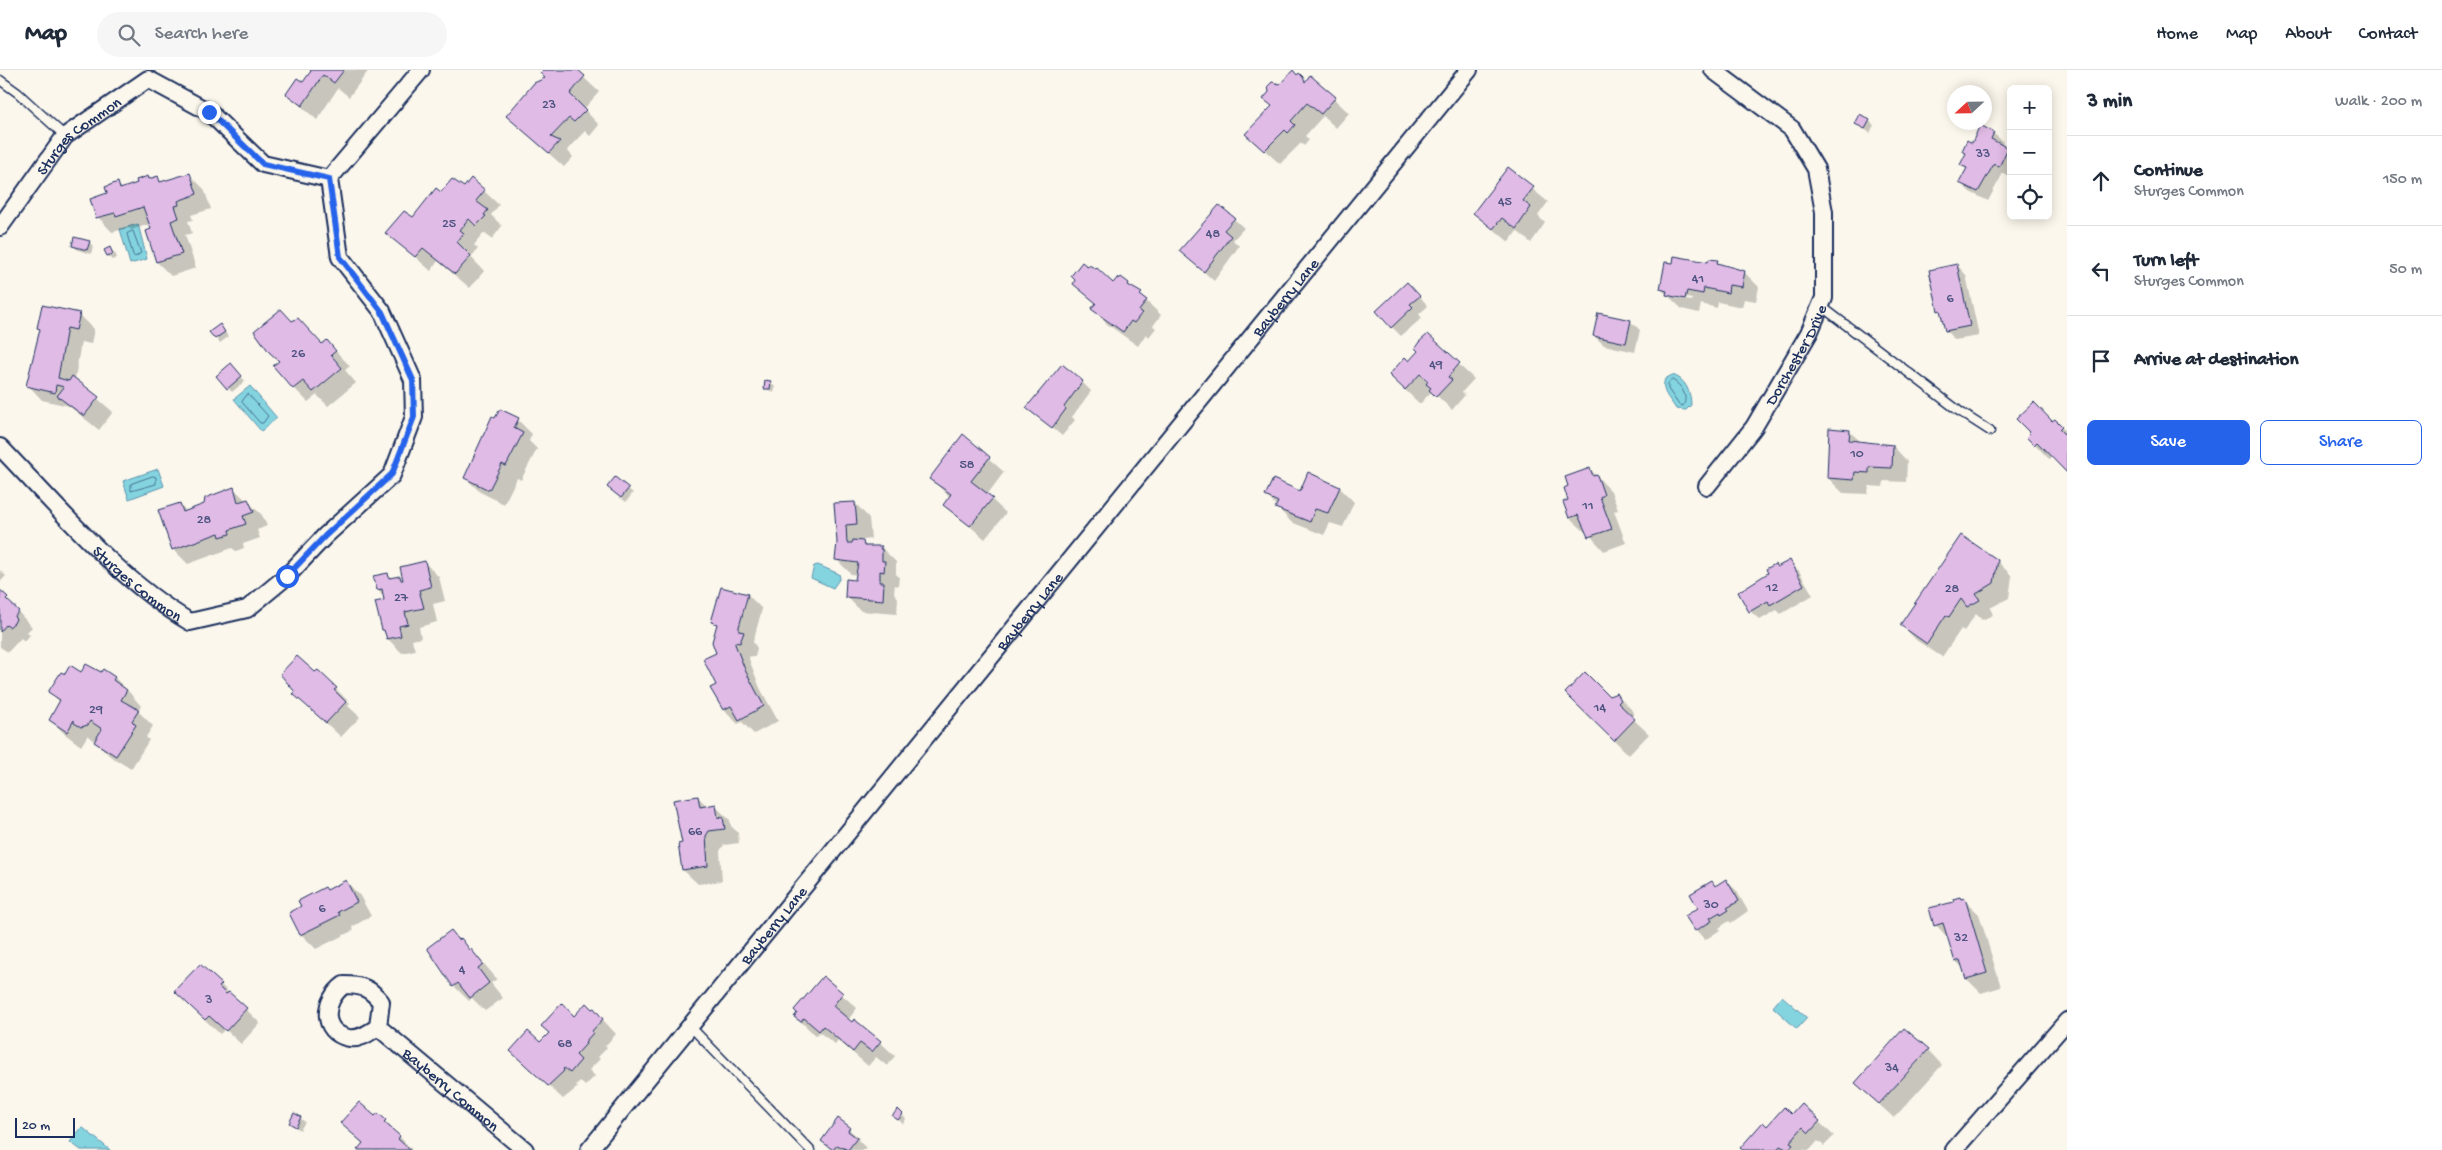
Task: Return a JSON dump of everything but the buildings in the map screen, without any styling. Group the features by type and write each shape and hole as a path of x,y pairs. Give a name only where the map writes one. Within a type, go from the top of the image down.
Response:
{"street":[{"path":"329,179 421,70"},
{"name":"Bayberry Lane","path":"589,1150 1469,70"},
{"name":"Dorchester Drive","path":"1707,486 1754,428 1809,333 1824,298 1824,212 1816,169 1792,129 1713,70"},
{"name":"Sturges Common","path":"0,227 65,136 148,79 209,112 263,164 329,179 340,257 382,312 413,380 414,417 392,474 325,536 287,576 247,609 190,622 166,608 115,565 0,448"},
{"path":"1954,1150 2067,1021"},
{"name":"Bayberry Common","path":"378,1027 525,1150"}],"lane":[{"path":"0,80 18,93 65,136"},
{"path":"1821,306 1959,411 1990,431"},
{"path":"690,1026 810,1150"}],"water":[{"path":"138,224 147,259 130,264 120,229"},
{"path":"1672,375 1684,382 1690,395 1691,405 1686,410 1676,409 1665,391 1665,379"},
{"path":"250,386 277,418 261,431 234,399"},
{"path":"158,469 164,486 129,499 123,481"},
{"path":"818,565 839,574 840,578 833,588 811,578 814,566"},
{"path":"1782,996 1807,1018 1797,1029 1773,1007"},
{"path":"82,1127 110,1150 81,1150 70,1142"}],"route":[{"path":"209,112 263,164 329,179 340,257 382,312 413,380 414,417 392,474 325,536 287,576"}]}
